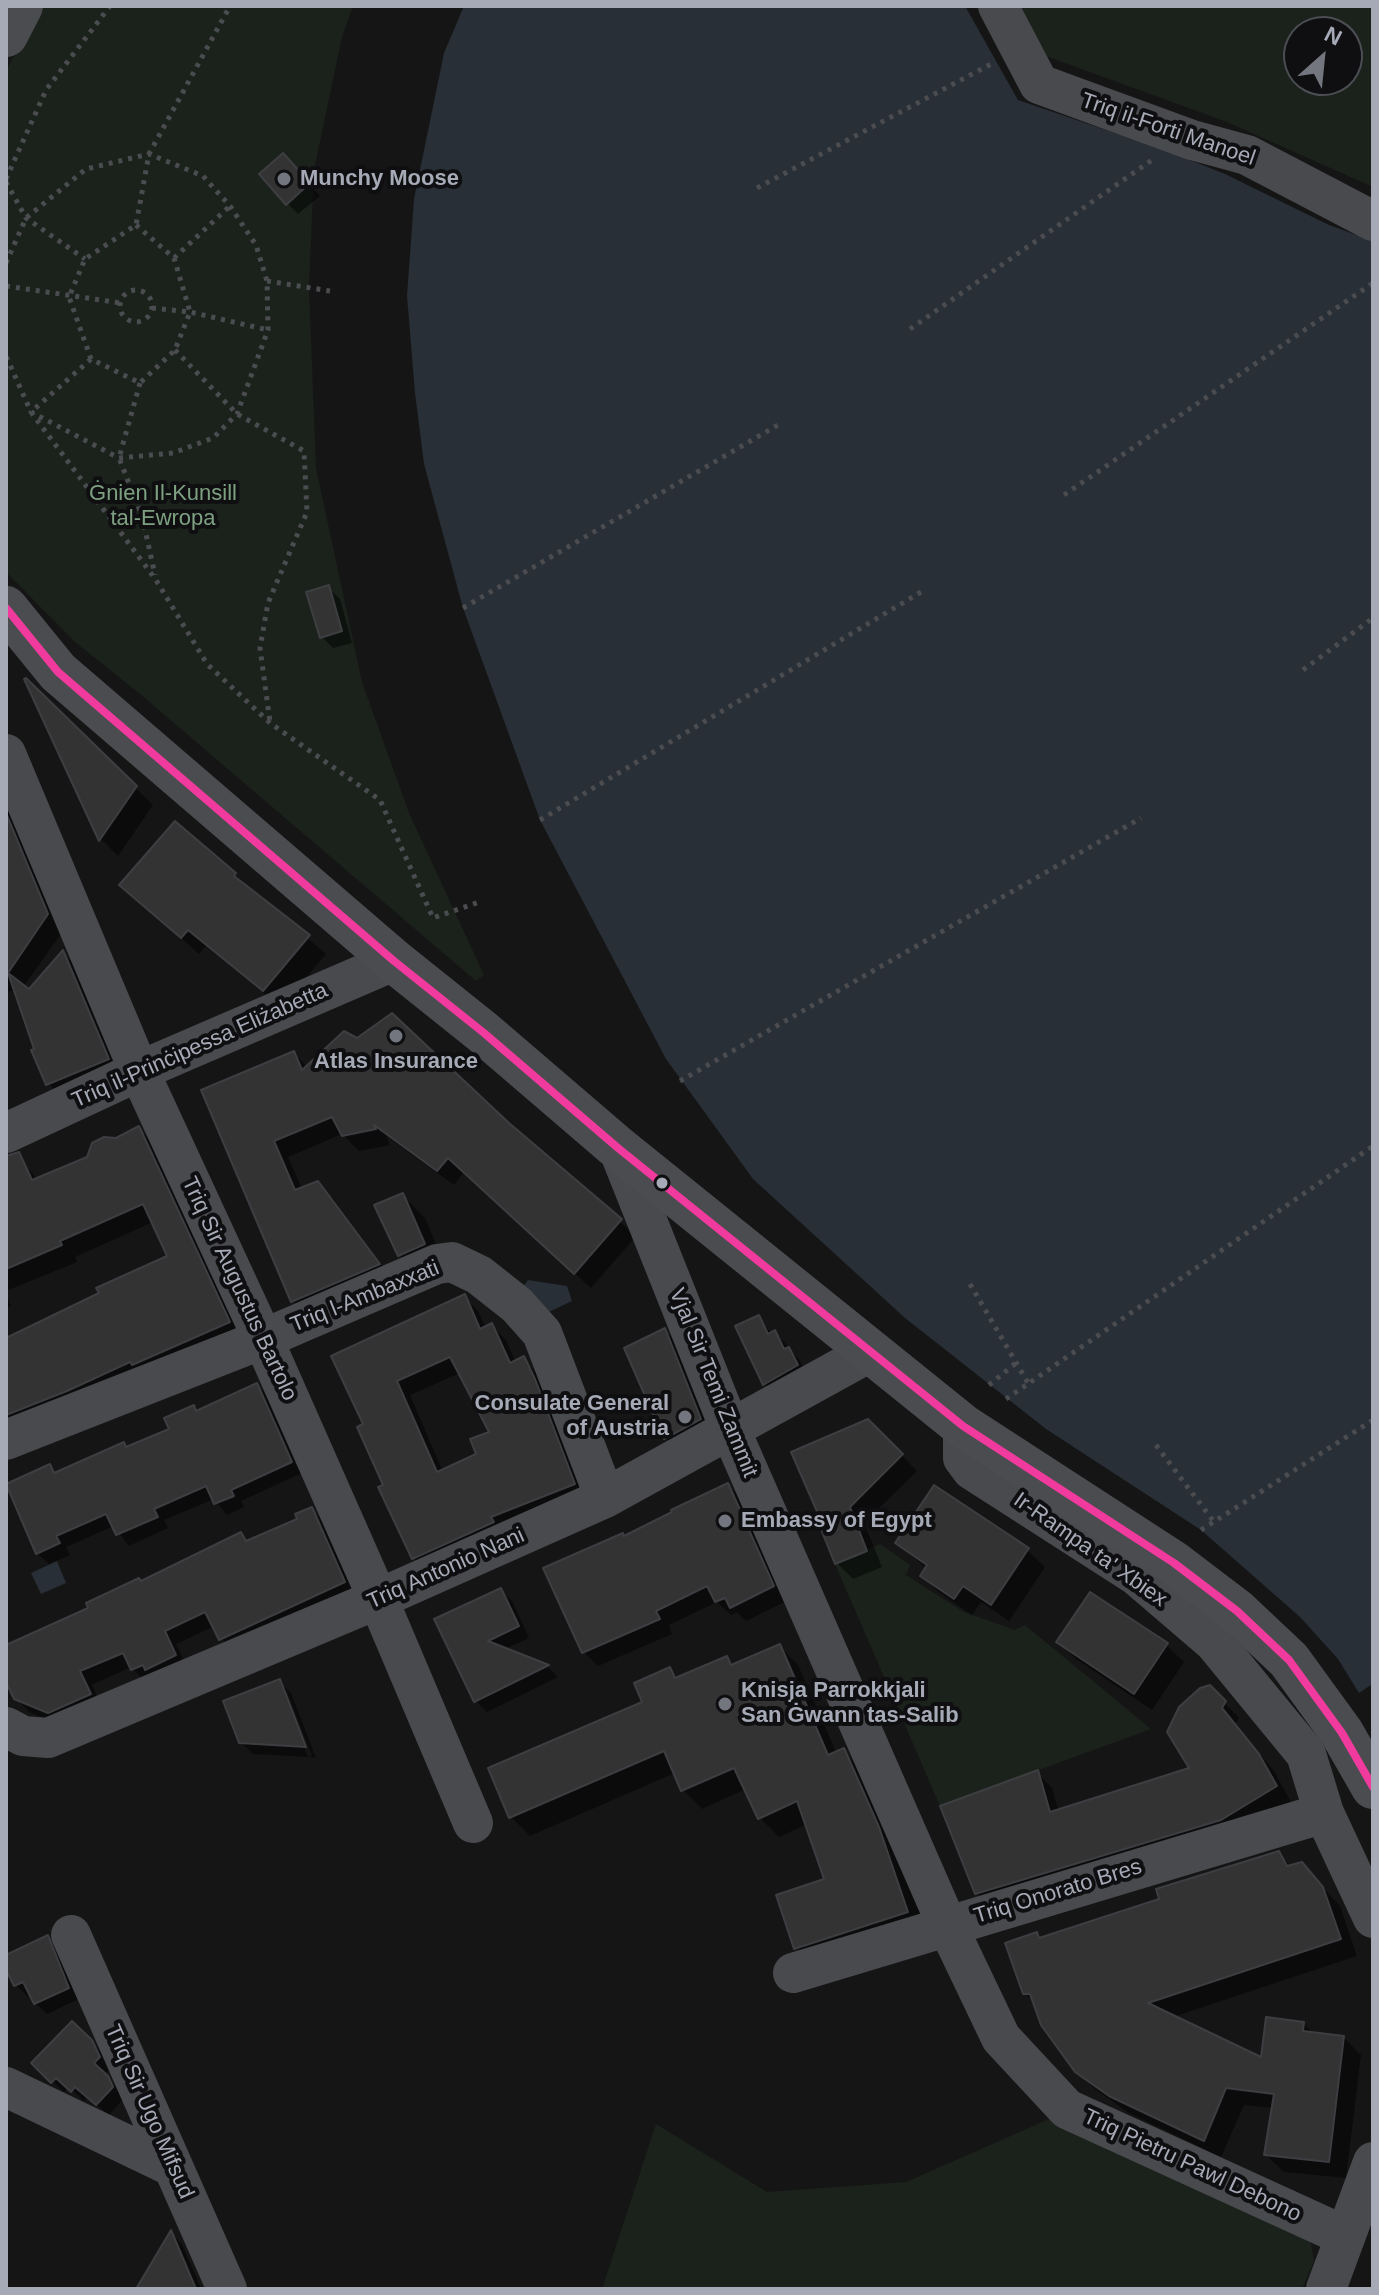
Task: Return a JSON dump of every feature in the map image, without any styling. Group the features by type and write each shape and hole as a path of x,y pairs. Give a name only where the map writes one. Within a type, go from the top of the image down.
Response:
{"main road":[{"path":"6,35 21,6"},
{"path":"6,608 58,672 394,961 484,1033 618,1148 963,1426 1174,1563 1237,1611 1289,1660 1342,1733 1373,1787"}],"street":[{"name":"Triq il-Forti Manoel","path":"998,6 1039,84 1192,140 1247,155 1373,221"},
{"name":"Triq Sir Augustus Bartolo","path":"6,754 139,1071 263,1339 473,1823"},
{"name":"Triq il-Prinċipessa Eliżabetta","path":"6,1133 139,1071 394,961"},
{"name":"Vjal Sir Temi Zammit","path":"618,1148 730,1429 947,1925"},
{"name":"Triq l-Ambaxxati","path":"6,1440 263,1339 437,1264 452,1262 464,1266 517,1305 542,1333 605,1498"},
{"name":"Triq Antonio Nani","path":"6,1727 23,1736 48,1738 378,1599 605,1498 870,1352"},
{"name":"Ir-Rampa ta' Xbiex","path":"963,1426 963,1458 972,1470 1137,1576 1214,1642 1306,1754 1324,1813 1373,1918"},
{"name":"Triq Onorato Bres","path":"793,1973 1324,1813"},
{"name":"Triq Pietru Pawl Debono","path":"947,1925 1001,2038 1067,2109 1345,2236"},
{"name":"Triq Sir Ugo Mifsud","path":"71,1935 227,2289"},
{"path":"6,2087 173,2167"},
{"path":"1326,2289 1373,2162"}],"path":[{"path":"85,259 26,218 6,181 46,90 110,6"},
{"path":"140,383 91,359 69,297 85,259 136,225 149,154 230,6"},
{"path":"757,188 1005,57"},
{"path":"6,263 26,218 86,169 149,154 203,176 230,206 256,245 267,281 268,330 237,414 213,438 173,453 119,458 31,412"},
{"path":"910,329 1153,159"},
{"path":"174,258 230,206"},
{"path":"136,225 174,258 190,312 175,350 140,383 119,458 142,516 156,580"},
{"path":"267,281 330,291"},
{"path":"1064,495 1373,283"},
{"path":"6,286 121,303"},
{"path":"136,290 146,294 152,308 143,320 134,321 125,317 121,303 126,294 136,290"},
{"path":"152,308 190,312 268,330"},
{"path":"175,350 237,414 304,451 307,512 268,603 260,648 270,723"},
{"path":"6,356 31,412 156,580 207,664 270,723 380,800 433,918 479,902"},
{"path":"31,412 91,359"},
{"path":"463,608 778,425"},
{"path":"540,820 921,592"},
{"path":"1303,670 1373,618"},
{"path":"680,1081 1141,818"},
{"path":"1006,1399 1373,1146"},
{"path":"970,1284 1028,1383"},
{"path":"989,1385 1016,1363"},
{"path":"1201,1530 1373,1420"},
{"path":"1156,1445 1214,1522"}],"green space":[{"name":"Ġnien Il-Kunsill tal-Ewropa","path":"41,6 353,6 342,37 314,170 309,288 316,468 362,682 409,813 484,975 476,981 74,641 6,572 6,71"},
{"path":"1015,6 1373,6 1373,187 1227,122 1040,54"},
{"path":"880,1544 910,1565 906,1575 964,1612 1015,1630 1025,1625 1151,1729 940,1806 835,1564"},
{"path":"1056,2116 1310,2238 1314,2261 1302,2289 602,2289 656,2124 767,2192 906,2182"}],"shaded area":[{"path":"464,6 965,6 1018,100 1165,150 1225,174 1329,225 1373,241 1373,1688 1371,1685 1359,1693 1338,1659 1300,1617 1201,1530 1046,1429 905,1318 753,1179 666,1059 540,820 463,608 424,464 407,296 414,199 444,53"},
{"path":"528,1280 567,1286 572,1301 549,1312 521,1289"},
{"path":"57,1561 66,1583 41,1594 31,1573"}],"building":[{"name":"Munchy Moose","path":"283,153 310,183 286,205 259,174"},
{"path":"329,585 342,631 320,638 306,592"},
{"path":"24,679 137,786 99,841"},
{"path":"6,813 48,914 6,975"},
{"path":"175,821 236,873 234,876 310,935 263,991 188,930 181,938 119,885"},
{"path":"63,950 109,1059 46,1085 31,1050 34,1049 8,973 29,989"},
{"path":"392,1013 509,1123 622,1219 574,1274 448,1158 437,1171 374,1125 376,1129 342,1136 332,1117 274,1141 295,1190 318,1181 380,1264 291,1302 201,1090 294,1051 302,1070 344,1031 357,1038"},
{"path":"139,1126 230,1322 6,1415 6,1338 99,1293 96,1288 167,1256 143,1204 6,1269 6,1156 19,1152 32,1180 87,1157 92,1143 104,1137 116,1138"},
{"path":"403,1193 425,1244 398,1256 374,1205"},
{"path":"465,1294 480,1329 492,1323 510,1363 524,1356 575,1484 491,1517 494,1522 412,1559 378,1487 383,1485 357,1427 363,1424 331,1356","holes":["450,1357 489,1432 470,1439 476,1454 437,1472 397,1381"]},
{"path":"759,1315 768,1334 775,1330 784,1349 789,1347 798,1365 763,1385 735,1326"},
{"path":"665,1328 701,1419 664,1439 624,1348"},
{"path":"257,1383 292,1462 231,1490 234,1496 214,1504 206,1486 154,1509 158,1517 116,1535 106,1514 56,1536 60,1543 36,1554 6,1484 50,1464 54,1473 124,1442 126,1447 169,1429 164,1418 194,1405 196,1411"},
{"path":"868,1419 903,1454 850,1507 867,1551 835,1564 816,1517 819,1516 791,1452"},
{"path":"728,1483 774,1586 730,1608 725,1598 715,1602 707,1586 656,1611 660,1619 582,1653 543,1568 623,1533 624,1536"},
{"path":"934,1485 1029,1548 991,1605 963,1586 954,1599 920,1576 927,1565 895,1543"},
{"path":"312,1507 345,1582 219,1640 205,1612 165,1631 176,1655 145,1670 143,1665 131,1670 123,1653 80,1671 91,1694 48,1713 14,1699 6,1682 6,1645 88,1608 86,1603 139,1578 141,1581 241,1532 246,1541 297,1519 295,1514"},
{"path":"501,1588 519,1626 488,1641 549,1665 474,1702 434,1619"},
{"path":"1090,1592 1168,1643 1134,1694 1056,1642"},
{"path":"780,1644 828,1755 844,1748 879,1827 908,1912 794,1949 776,1895 824,1879 797,1801 758,1819 734,1768 681,1791 664,1751 509,1818 488,1768 642,1702 634,1683 670,1667 675,1678 727,1656 731,1665"},
{"path":"280,1679 306,1747 239,1743 223,1701"},
{"path":"1210,1685 1226,1701 1222,1708 1259,1754 1277,1786 1221,1820 975,1894 940,1806 1038,1770 1050,1812 1189,1768 1167,1732 1179,1707 1200,1688"},
{"path":"1279,1851 1287,1866 1302,1862 1323,1887 1341,1939 1148,2003 1261,2057 1266,2017 1304,2022 1303,2031 1344,2036 1329,2162 1264,2155 1274,2094 1226,2088 1204,2141 1109,2096 1075,2072 1041,2025 1030,1994 1023,1994 1005,1943 1037,1932 1039,1938 1159,1899 1156,1889"},
{"path":"48,1935 69,1988 34,2004 23,1982 14,1986 6,1970 6,1955"},
{"path":"72,2021 92,2040 100,2057 94,2063 108,2076 113,2087 96,2105 75,2087 71,2092 56,2078 51,2083 31,2063"},
{"path":"171,2230 196,2289 136,2289"}],"transit line":[{"path":"6,608 58,672 394,961 484,1033 618,1148 963,1426 1174,1563 1237,1611 1289,1660 1342,1733 1373,1787"}],"place":[{"name":"Munchy Moose","path":"284,179"},
{"name":"Atlas Insurance","path":"396,1036"},
{"name":"Consulate General of Austria","path":"685,1417"},
{"name":"Embassy of Egypt","path":"725,1521"},
{"name":"Knisja Parrokkjali San Ġwann tas-Salib","path":"725,1704"}]}
